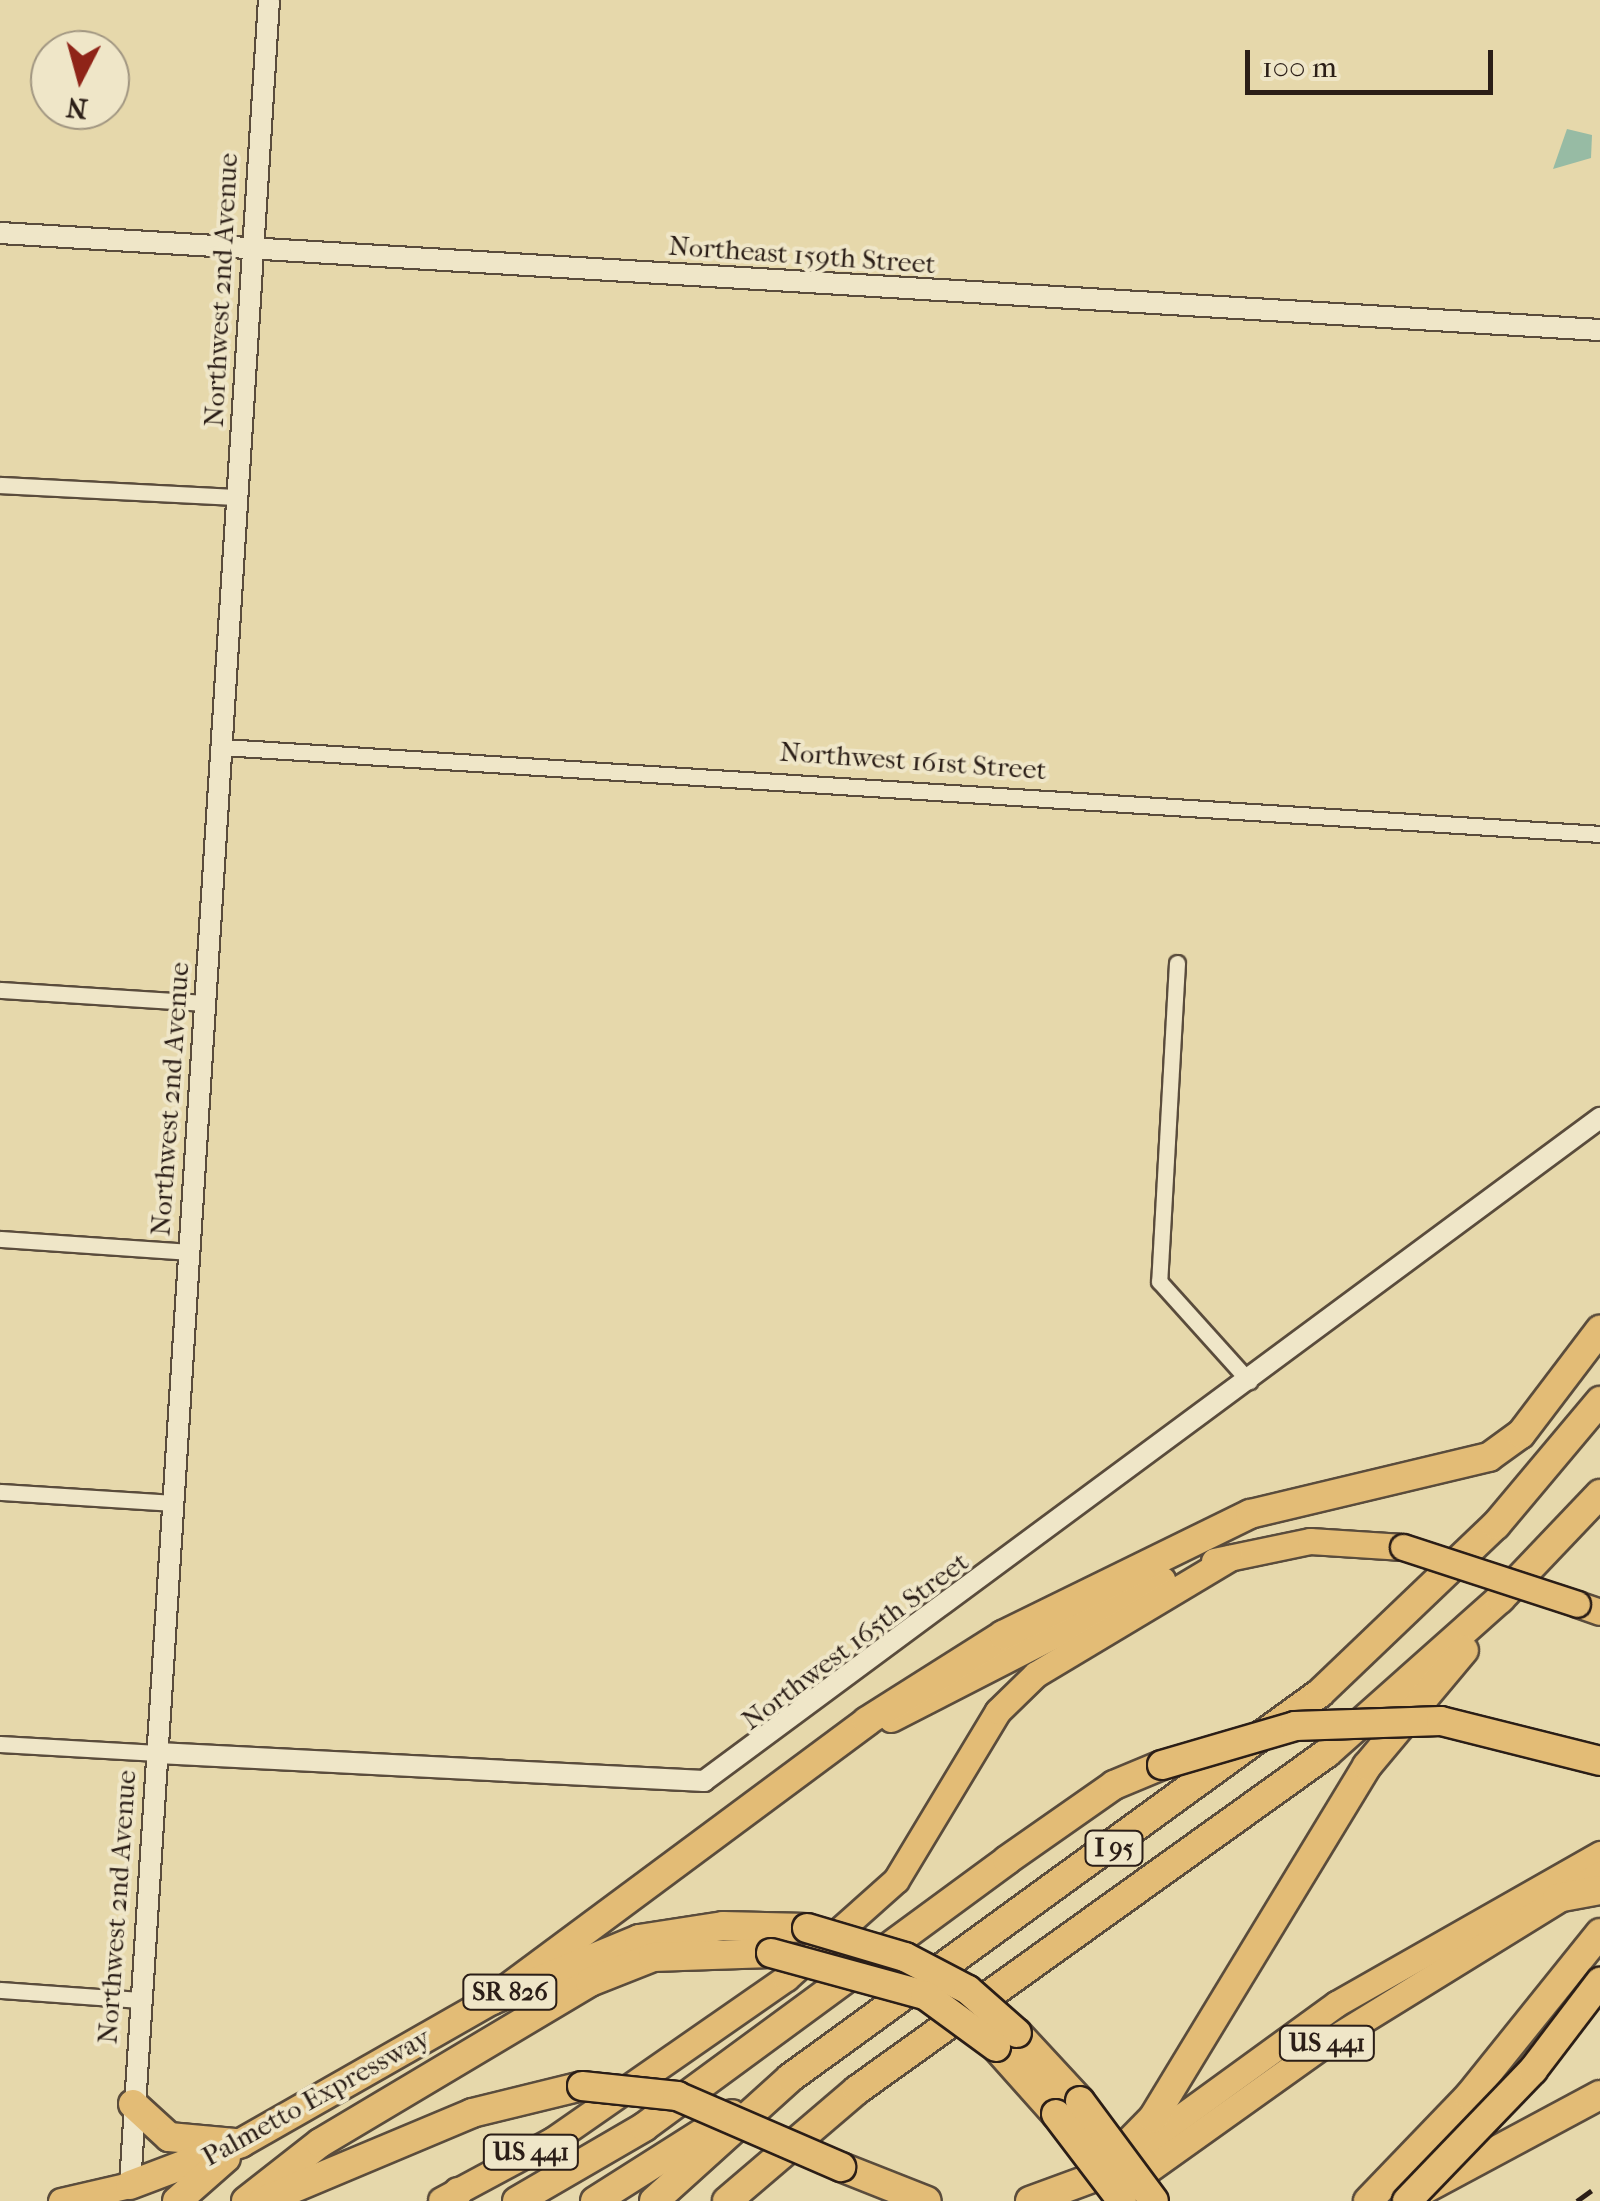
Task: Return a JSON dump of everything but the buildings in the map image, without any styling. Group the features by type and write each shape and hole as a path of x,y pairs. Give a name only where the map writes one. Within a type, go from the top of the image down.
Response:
{"highway":[{"path":"492,2000 846,1742 1002,1635 1250,1514 1489,1457 1521,1434 1600,1330"},
{"name":"I 95","path":"654,2201 761,2100 1307,1705 1449,1574 1600,1401"},
{"name":"I 95","path":"727,2201 858,2090 1274,1795 1500,1600 1600,1494"},
{"path":"1030,2201 1100,2189 1182,2080 1367,1766 1500,1600"},
{"path":"517,2201 644,2128 1053,1828 1162,1765 1295,1726 1441,1721 1600,1761"},
{"path":"1557,1898 1600,1890"},
{"name":"Palmetto Expressway","path":"130,2193 242,2143 492,2000 680,1929 807,1928 905,1958 968,1990 1007,2040 1147,2198"},
{"path":"1368,2201 1469,2096 1600,1933"},
{"name":"Palmetto Expressway","path":"246,2201 320,2143 590,1982 654,1957 772,1952 926,1995 1007,2040"},
{"path":"1406,2201 1532,2070 1600,1982"},
{"path":"263,2201 472,2113 582,2086 677,2096 927,2201"},
{"path":"1406,2201 1600,2094"},
{"path":"595,2201 702,2127 761,2100"},
{"path":"133,2104 170,2137 242,2143"},
{"path":"176,2201 242,2143"}],"main road":[{"name":"US 441","path":"449,2198 586,2119 786,1978 896,1880 998,1711 1036,1674 1230,1558 1310,1541 1403,1547 1588,1608"},
{"path":"846,1742 1146,1587 1230,1558"},
{"path":"1100,2189 1336,2004 1600,1854"},
{"name":"US 441","path":"1100,2189 1326,2043 1600,1874"},
{"path":"100,2201 130,2193"},
{"name":"SR 826","path":"60,2201 130,2193"}],"street":[{"name":"Northwest 2nd Avenue","path":"130,2193 268,0"},
{"name":"Northeast 159th Street","path":"0,233 1600,330"},
{"path":"0,484 238,497"},
{"name":"Northwest 161st Street","path":"222,747 1600,834"},
{"path":"1177,963 1159,1281 1249,1382"},
{"path":"0,990 206,1003"},
{"name":"Northwest 165th Street","path":"0,1744 704,1781 1249,1382 1600,1118"},
{"path":"0,1240 190,1252"},
{"path":"0,1492 175,1503"},
{"path":"0,1990 140,2000"}],"shaded area":[{"path":"1567,129 1592,135 1591,158 1553,169"}],"railway":[{"path":"1577,2201 1600,2184"}]}
